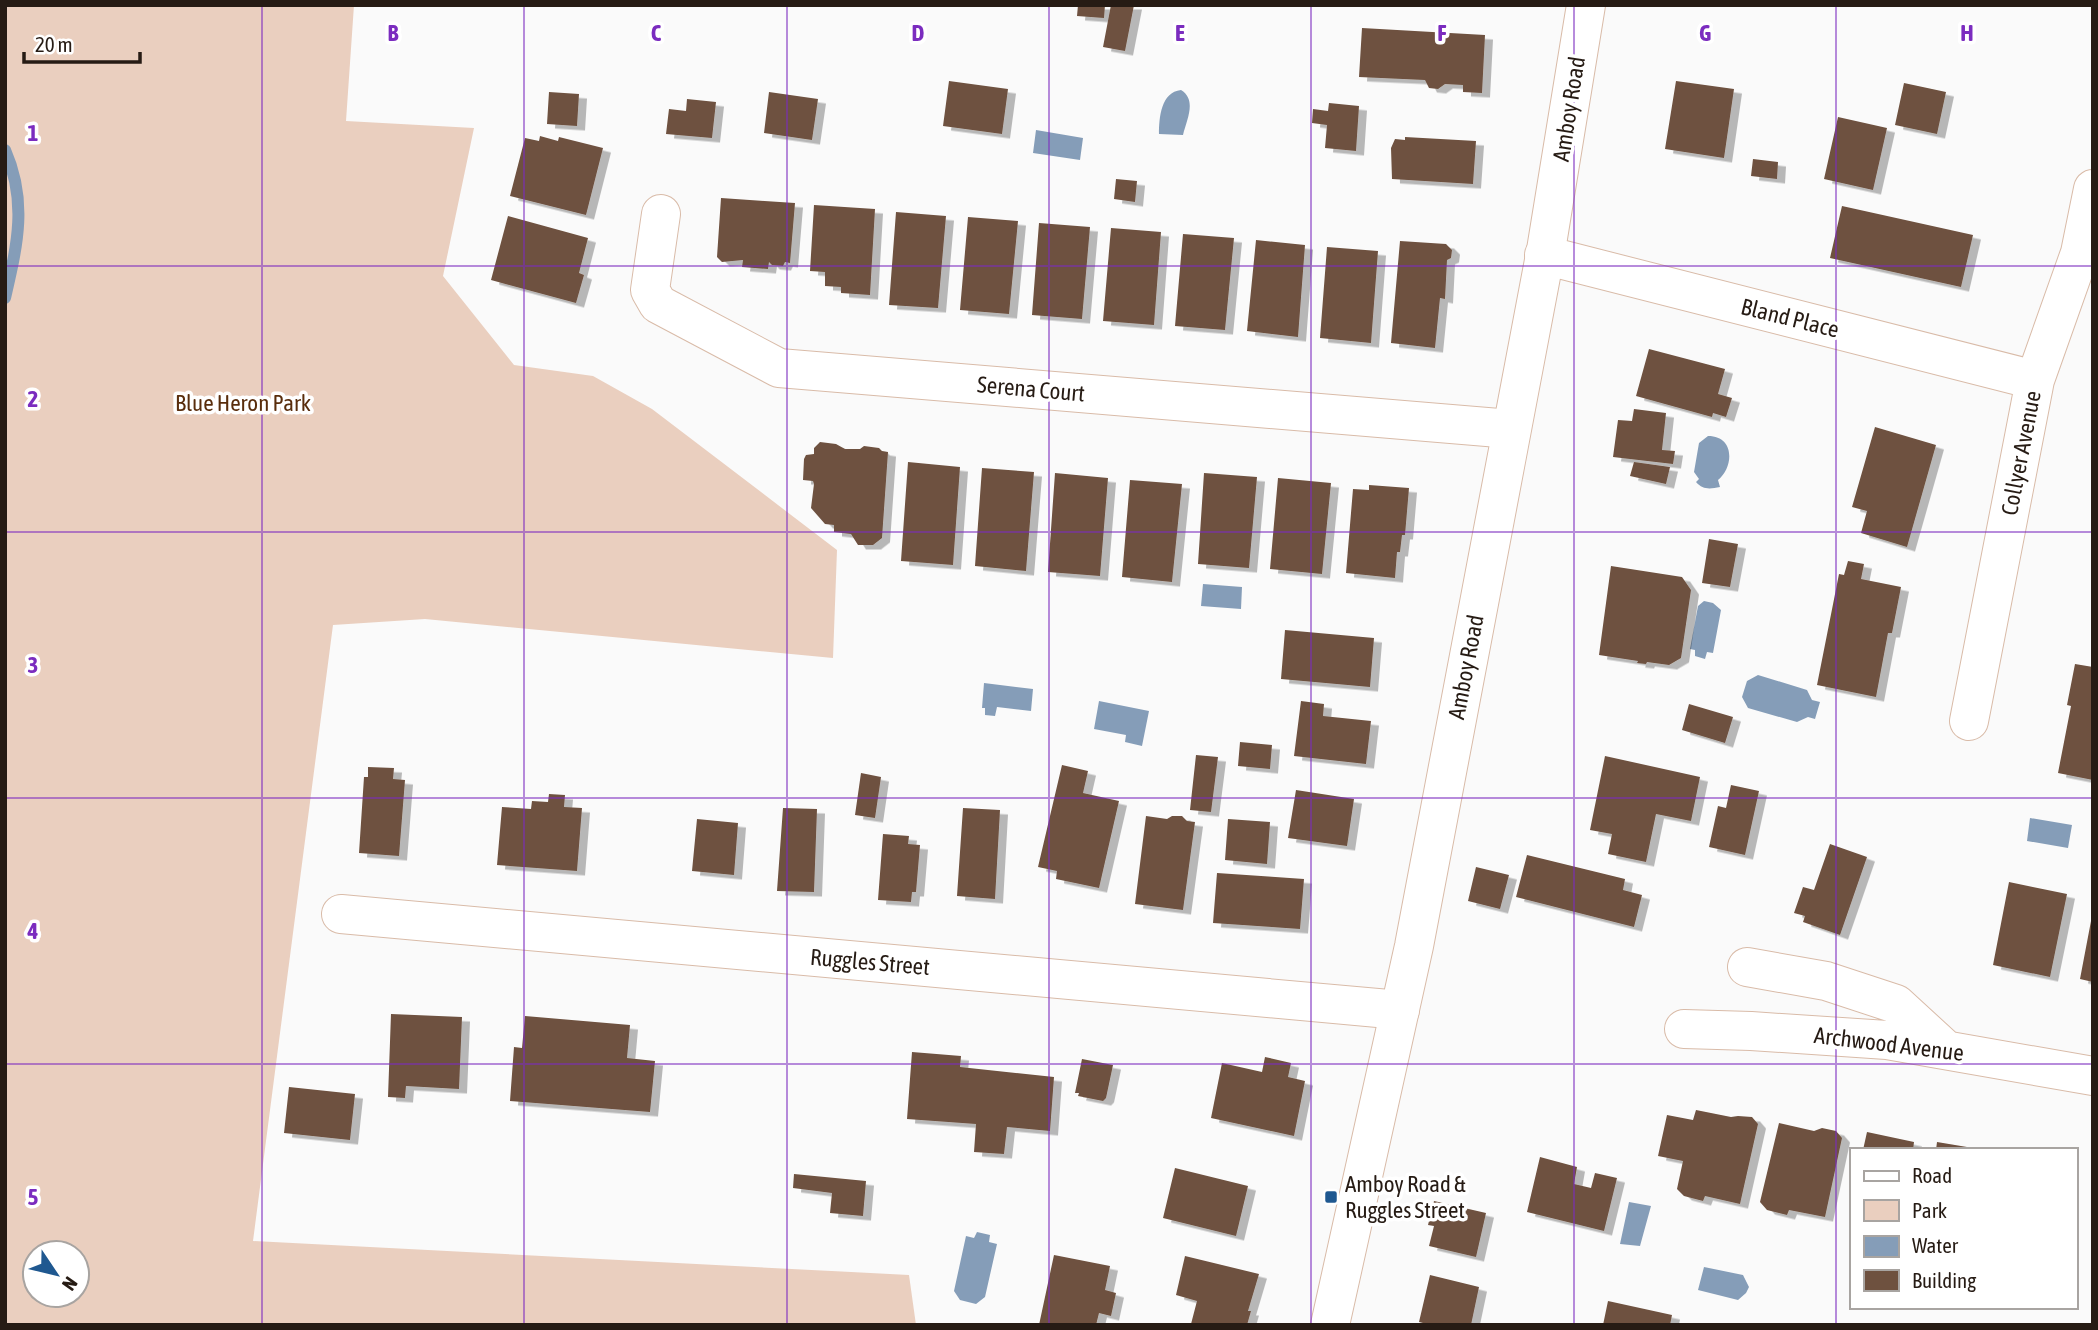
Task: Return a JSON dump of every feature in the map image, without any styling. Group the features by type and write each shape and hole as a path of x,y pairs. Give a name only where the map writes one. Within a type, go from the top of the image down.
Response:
{"street":[{"name":"Amboy Road","path":"1330,1325 1400,1010 1544,255 1586,5"},
{"name":"Collyer Avenue","path":"1969,721 2035,380 2080,253 2093,189"},
{"name":"Serena Court","path":"661,214 650,290 658,304 779,368 1511,429"},
{"name":"Bland Place","path":"1544,255 2035,380"},
{"name":"Ruggles Street","path":"341,914 1400,1010"},
{"path":"1747,967 1826,981 1896,1004 1945,1049"},
{"name":"Archwood Avenue","path":"1684,1030 1811,1034 1887,1040 2093,1076"}],"green space":[{"name":"Blue Heron Park","path":"5,5 354,5 346,121 474,128 443,276 514,365 593,376 652,409 837,550 833,658 425,619 333,625 253,1241 909,1275 916,1325 5,1325"}],"water":[{"path":"1181,90 1190,104 1183,135 1159,134 1165,101 1169,95"},
{"path":"1036,130 1083,138 1080,160 1033,153"},
{"path":"1708,436 1723,441 1729,453 1727,468 1718,480 1720,487 1704,488 1696,482 1699,479 1694,472 1699,443"},
{"path":"1203,584 1242,587 1241,609 1201,606"},
{"path":"1704,601 1713,603 1721,610 1713,653 1707,652 1705,659 1695,656 1695,650 1690,649 1698,606"},
{"path":"1758,675 1807,690 1812,700 1820,702 1815,719 1808,717 1797,722 1748,708 1742,697 1747,681"},
{"path":"984,683 1033,689 1031,711 997,707 995,716 985,715 985,708 982,708"},
{"path":"1099,701 1149,711 1142,746 1125,742 1126,735 1094,729"},
{"path":"2030,818 2072,825 2068,848 2027,841"},
{"path":"1629,1202 1651,1206 1640,1246 1620,1244"},
{"path":"977,1232 990,1235 989,1242 997,1244 985,1297 976,1304 960,1300 954,1291 966,1236 974,1238"},
{"path":"1704,1267 1743,1275 1749,1287 1746,1293 1738,1300 1698,1290"}],"building":[{"path":"1078,5 1105,5 1104,18 1077,16"},
{"path":"1111,5 1134,5 1125,51 1103,47"},
{"path":"1362,28 1485,35 1482,93 1463,92 1463,85 1445,84 1438,89 1429,88 1425,80 1359,77"},
{"path":"949,81 1008,89 1002,134 943,126"},
{"path":"1676,81 1734,89 1724,158 1665,149"},
{"path":"1904,83 1946,92 1937,134 1895,125"},
{"path":"549,92 579,94 577,126 547,124"},
{"path":"769,92 818,99 812,140 764,133"},
{"path":"687,99 716,102 712,138 666,134 669,109 686,111"},
{"path":"1329,103 1359,106 1356,151 1325,148 1327,125 1312,123 1313,109 1328,111"},
{"path":"1838,117 1887,128 1873,190 1824,179"},
{"path":"540,136 558,141 559,137 603,148 586,215 510,196 525,138 539,141"},
{"path":"1405,137 1476,141 1473,184 1392,179 1391,148 1395,139 1405,140"},
{"path":"1753,159 1778,162 1777,179 1751,176"},
{"path":"1116,179 1137,181 1135,202 1114,199"},
{"path":"721,198 795,203 790,263 785,262 783,266 769,262 768,269 742,267 743,260 722,262 717,257"},
{"path":"814,205 875,209 870,295 841,293 841,287 825,286 825,272 810,271"},
{"path":"1842,206 1973,235 1961,287 1830,258"},
{"path":"896,212 946,216 938,308 889,305"},
{"path":"508,216 588,238 579,273 584,275 576,303 491,280"},
{"path":"968,217 1018,221 1009,314 960,310"},
{"path":"1039,223 1090,227 1082,319 1032,315"},
{"path":"1111,228 1161,232 1154,325 1103,321"},
{"path":"1183,234 1234,238 1225,330 1175,326"},
{"path":"1256,240 1305,245 1298,337 1247,331"},
{"path":"1400,241 1446,244 1452,250 1451,258 1447,260 1445,299 1440,298 1435,348 1391,343"},
{"path":"1327,247 1378,251 1371,343 1320,338"},
{"path":"1649,349 1725,369 1718,394 1732,398 1726,417 1713,413 1712,417 1636,396"},
{"path":"1634,409 1666,413 1662,450 1675,451 1673,464 1613,457 1618,420 1632,421"},
{"path":"1875,427 1936,445 1907,547 1861,533 1867,511 1852,507"},
{"path":"820,442 836,444 845,449 860,449 864,446 888,452 882,538 873,545 858,545 851,534 834,532 834,525 825,524 811,508 814,484 813,481 803,480 804,459 806,455 814,454 814,448"},
{"path":"908,462 960,467 953,565 901,561"},
{"path":"1634,462 1670,467 1666,484 1630,476"},
{"path":"982,468 1034,472 1026,571 975,566"},
{"path":"1055,473 1108,478 1100,576 1048,572"},
{"path":"1204,473 1257,477 1249,568 1198,564"},
{"path":"1278,478 1331,483 1322,574 1270,569"},
{"path":"1130,480 1182,484 1172,582 1122,577"},
{"path":"1369,485 1409,488 1405,535 1402,535 1400,552 1397,552 1395,578 1346,573 1353,489 1369,490"},
{"path":"1709,539 1738,544 1730,587 1702,583"},
{"path":"1848,561 1864,564 1861,579 1901,587 1892,633 1888,633 1876,697 1817,685 1839,574 1844,575"},
{"path":"1611,566 1682,577 1691,590 1681,658 1669,665 1637,663 1638,661 1599,655"},
{"path":"1285,630 1374,638 1370,687 1281,679"},
{"path":"2075,664 2093,667 2093,780 2058,773 2071,706 2067,705"},
{"path":"1301,701 1324,704 1323,716 1371,721 1366,764 1294,756"},
{"path":"1689,704 1733,717 1725,743 1682,730"},
{"path":"1240,742 1272,745 1270,769 1238,766"},
{"path":"1196,755 1218,757 1211,812 1190,810"},
{"path":"1605,756 1700,777 1691,821 1656,814 1646,862 1608,854 1612,834 1590,830"},
{"path":"1062,765 1088,771 1083,793 1119,801 1099,888 1056,879 1057,871 1038,867"},
{"path":"368,767 394,768 393,779 405,780 399,856 359,853 364,777 368,777"},
{"path":"861,773 881,777 875,818 855,815"},
{"path":"1731,785 1759,791 1745,855 1709,847 1718,806 1726,808"},
{"path":"1296,790 1354,799 1347,846 1288,838"},
{"path":"549,794 565,795 564,807 582,808 577,871 497,865 502,807 531,809 532,801 548,802"},
{"path":"783,808 817,809 814,892 777,891"},
{"path":"963,808 1000,810 995,899 957,896"},
{"path":"1146,816 1167,819 1182,816 1187,821 1195,822 1183,910 1135,904"},
{"path":"697,819 738,823 734,875 692,871"},
{"path":"1228,819 1270,822 1267,864 1225,860"},
{"path":"883,834 909,836 908,844 920,845 916,892 912,892 911,902 878,900"},
{"path":"1830,844 1867,857 1840,935 1803,922 1805,916 1794,913 1803,887 1814,890"},
{"path":"1527,855 1625,879 1623,890 1642,895 1634,927 1516,897"},
{"path":"1476,867 1509,875 1500,909 1468,901"},
{"path":"1217,873 1304,879 1300,929 1213,923"},
{"path":"2009,882 2067,894 2050,977 1993,965"},
{"path":"2093,921 2093,982 2080,979"},
{"path":"391,1014 462,1017 459,1089 406,1086 405,1098 388,1097"},
{"path":"525,1016 630,1025 627,1058 655,1061 650,1112 510,1101 514,1047 522,1048"},
{"path":"912,1052 961,1056 960,1067 1054,1077 1050,1131 1007,1127 1004,1154 974,1152 976,1124 907,1119"},
{"path":"1265,1057 1291,1063 1288,1077 1305,1081 1294,1136 1211,1118 1222,1063 1262,1072"},
{"path":"1082,1059 1113,1065 1103,1101 1075,1093"},
{"path":"289,1087 355,1094 350,1140 284,1133"},
{"path":"1696,1110 1731,1117 1752,1117 1758,1124 1740,1204 1705,1196 1703,1201 1684,1196 1677,1189 1683,1161 1658,1156 1667,1115 1693,1120"},
{"path":"1779,1123 1814,1131 1822,1128 1836,1131 1842,1138 1825,1217 1789,1210 1787,1215 1767,1210 1760,1202"},
{"path":"1867,1132 1914,1142 1913,1148 1863,1148"},
{"path":"1937,1142 1973,1148 1936,1148"},
{"path":"1540,1157 1577,1167 1574,1184 1591,1188 1595,1173 1617,1178 1604,1231 1527,1212"},
{"path":"1175,1168 1248,1186 1236,1236 1163,1218"},
{"path":"794,1174 866,1181 863,1216 830,1213 832,1193 793,1188"},
{"path":"1434,1201 1486,1213 1476,1257 1429,1246 1434,1226 1428,1225"},
{"path":"1054,1255 1110,1266 1105,1290 1116,1293 1111,1316 1099,1313 1096,1325 1039,1325"},
{"path":"1185,1256 1259,1274 1248,1311 1251,1311 1247,1325 1191,1324 1197,1301 1176,1295"},
{"path":"1430,1275 1479,1287 1471,1325 1431,1325 1419,1322"},
{"path":"1608,1301 1672,1315 1670,1325 1603,1325"}],"waterway":[{"path":"5,150 12,169 18,206 16,242 5,298"}],"place":[{"name":"Amboy Road & Ruggles Street","path":"1331,1197"}]}
